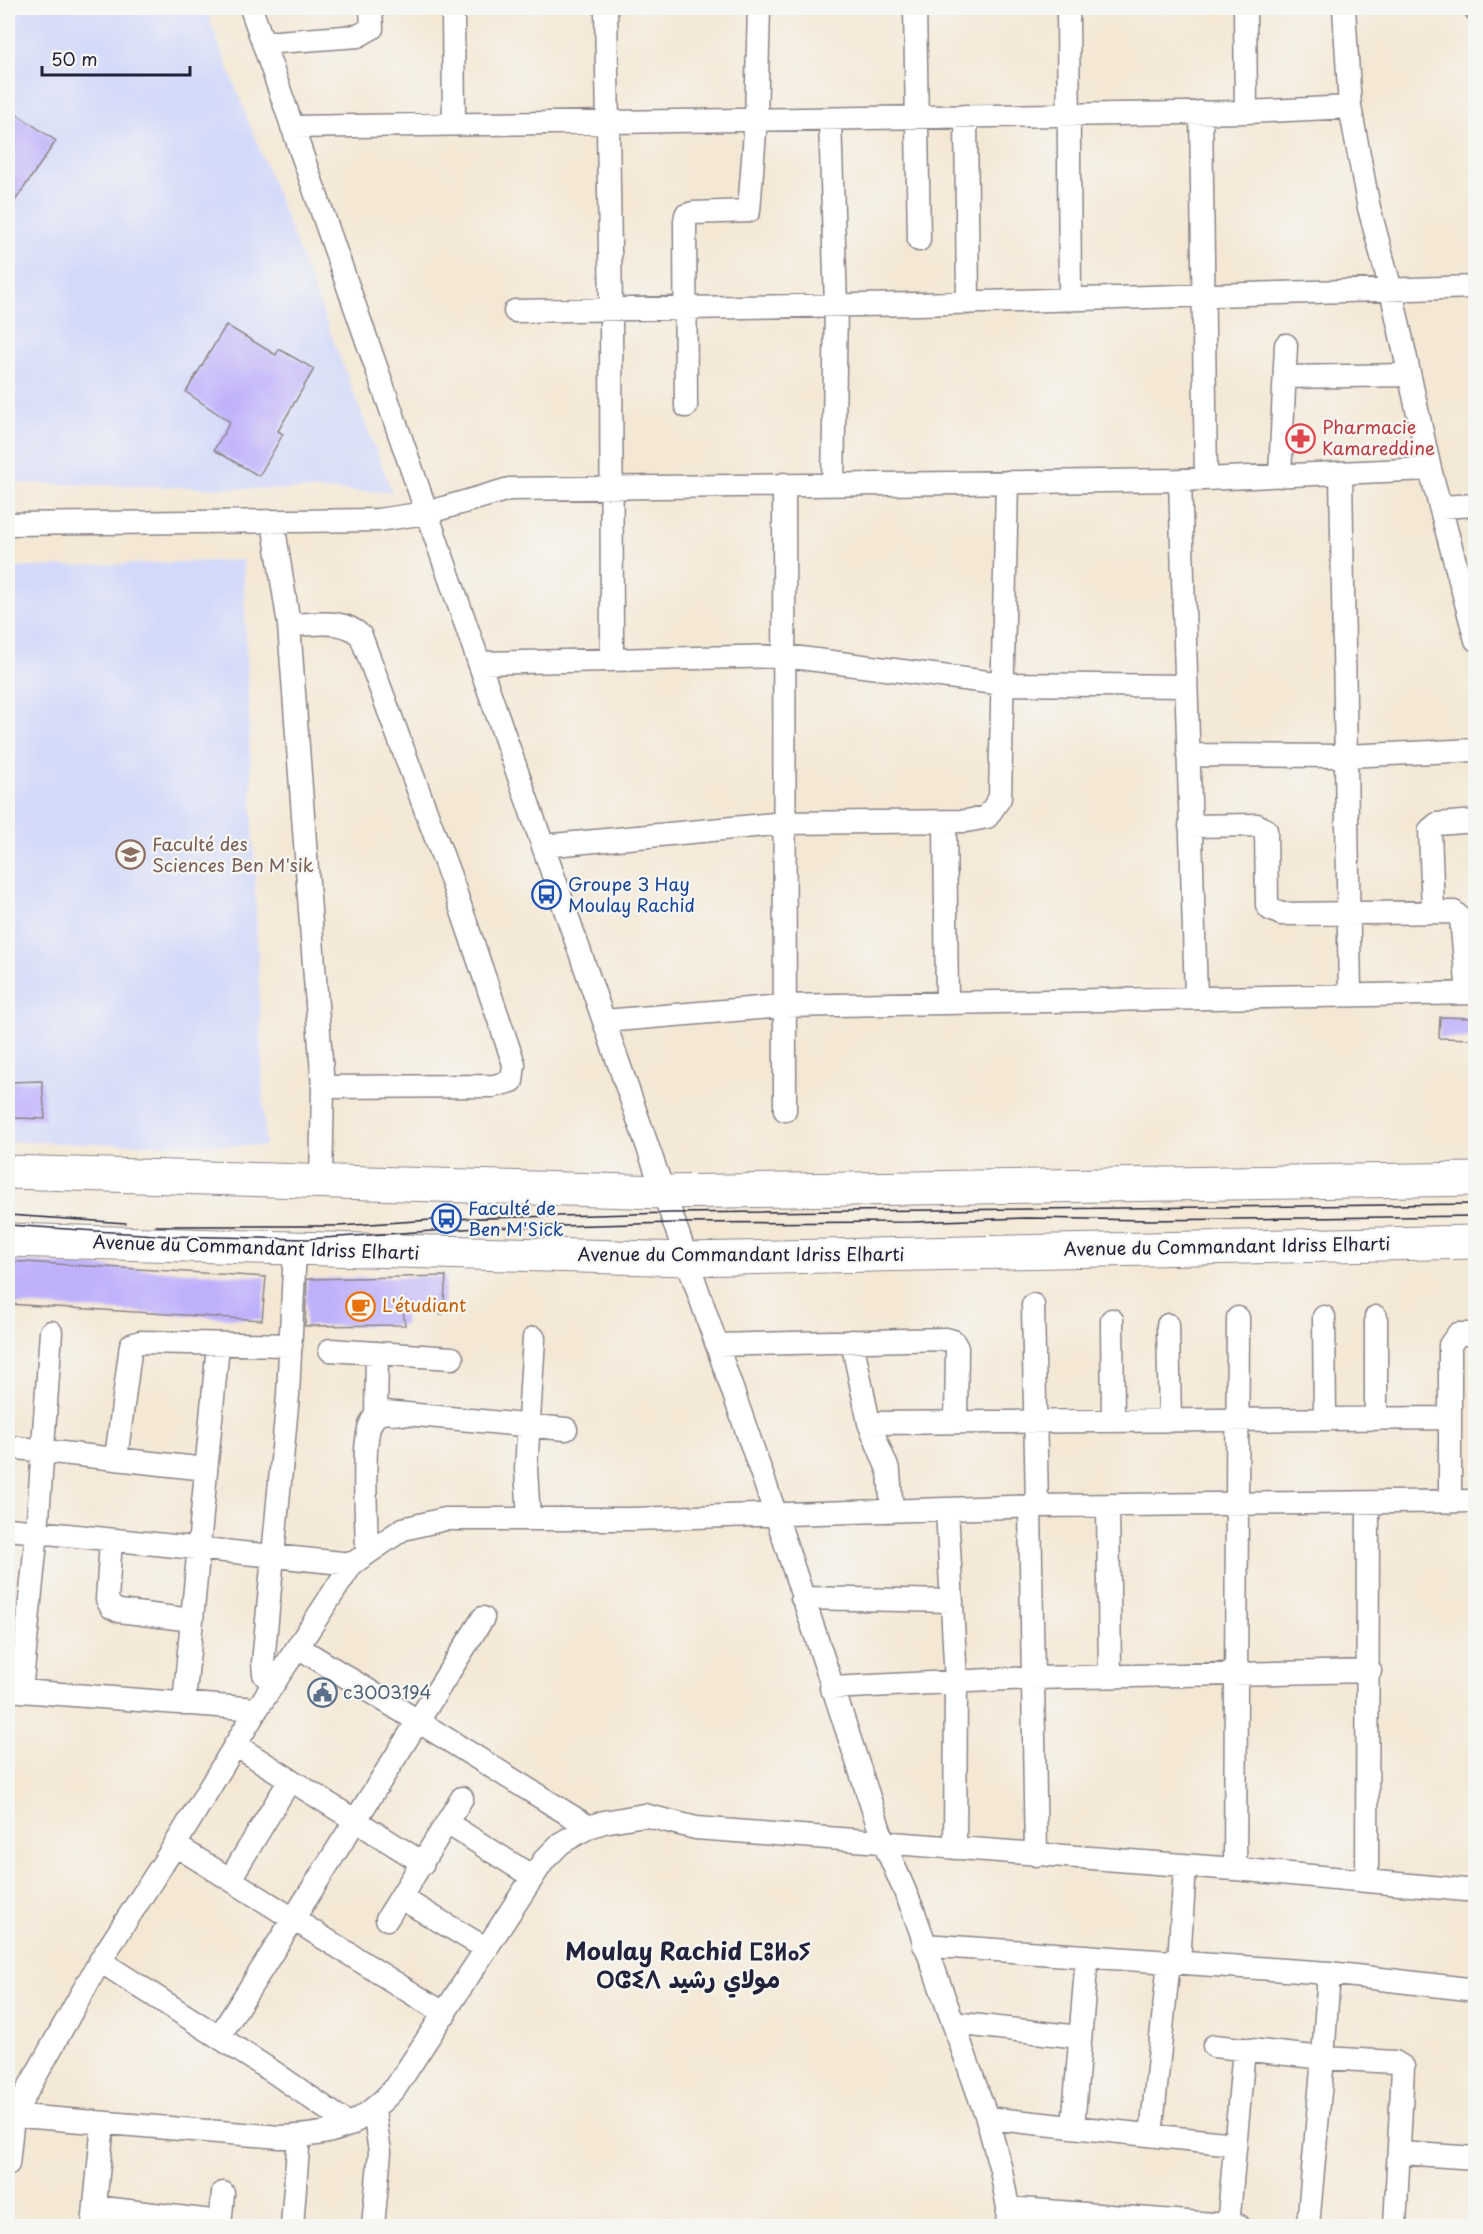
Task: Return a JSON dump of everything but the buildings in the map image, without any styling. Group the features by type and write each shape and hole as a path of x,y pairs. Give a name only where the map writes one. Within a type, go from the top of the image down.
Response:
{"main road":[{"path":"8,1172 664,1192 1476,1179"},
{"name":"Avenue du Commandant Idriss Elharti","path":"8,1240 687,1259 1476,1242"}],"street":[{"path":"251,8 776,1515 831,1688 884,1843 987,2118 1002,2170 1007,2217 1234,2226 1234,2144 1244,2049"},
{"path":"263,43 358,36 372,28 371,8"},
{"path":"453,8 454,124"},
{"path":"606,8 611,310 612,660"},
{"path":"686,406 686,215 749,211 756,119 759,8"},
{"path":"915,8 920,240"},
{"path":"1068,8 1070,300"},
{"path":"1245,8 1246,112"},
{"path":"1344,8 1350,107 1369,208 1391,290 1430,469 1475,638"},
{"path":"292,127 1246,112 1350,107"},
{"path":"1201,112 1206,479"},
{"path":"966,116 968,303"},
{"path":"830,119 836,306 833,484"},
{"path":"515,311 968,303 1476,287"},
{"path":"1280,476 1286,345"},
{"path":"1286,377 1408,375"},
{"path":"8,524 378,520 426,513 509,489 1180,480 1341,475 1430,469"},
{"path":"1341,475 1350,994"},
{"path":"1180,480 1196,996"},
{"path":"543,846 785,823 945,822 987,817 1000,798 1007,482"},
{"path":"784,484 784,1110"},
{"path":"1440,507 1476,505"},
{"path":"273,522 289,626 323,1087 321,1181"},
{"path":"289,626 342,624 353,627 361,636 450,876 514,1064 512,1081 494,1086 323,1087"},
{"path":"479,663 785,656 1003,684 1186,686"},
{"path":"1188,755 1346,756 1476,750"},
{"path":"1433,911 1430,830 1437,824 1476,821"},
{"path":"945,822 947,1003"},
{"path":"604,1021 783,1006 1196,996 1472,993 1461,919 1454,912 1281,914 1273,911 1267,905 1266,830 1257,825 1190,826"},
{"path":"273,1685 264,1674 263,1663 291,1345 295,1249"},
{"path":"1033,1305 1032,1678 1036,1855"},
{"path":"1324,1317 1325,1419"},
{"path":"1376,1317 1376,1419"},
{"path":"1235,1869 1239,1318"},
{"path":"1112,1320 1113,1421"},
{"path":"1168,1325 1170,1421"},
{"path":"51,1332 37,1532 14,1690 257,1710"},
{"path":"1450,1502 1450,1345 1458,1334 1476,1334"},
{"path":"528,1519 526,1469 534,1338"},
{"path":"717,1345 945,1339 953,1341 957,1348 956,1422"},
{"path":"852,1341 869,1423 889,1472 892,1511"},
{"path":"116,1458 131,1345 140,1342 291,1345"},
{"path":"184,1704 218,1345"},
{"path":"330,1350 452,1358"},
{"path":"376,1353 376,1416"},
{"path":"360,1558 367,1444 370,1423 376,1416 385,1412 566,1430"},
{"path":"869,1423 1449,1418"},
{"path":"8,1447 206,1469"},
{"path":"8,2164 10,2115 100,1961 175,1845 273,1685 360,1558 403,1529 446,1519 1476,1501"},
{"path":"1367,1880 1370,1671 1368,1504"},
{"path":"1108,1506 1110,1676"},
{"path":"947,1509 956,1682 955,1848"},
{"path":"8,1529 274,1556 360,1558"},
{"path":"111,1540 107,1599 111,1607 119,1611 192,1620"},
{"path":"802,1598 952,1601"},
{"path":"219,2037 483,1618"},
{"path":"298,1647 589,1827"},
{"path":"831,1688 1032,1678 1370,1671"},
{"path":"235,1745 423,1863"},
{"path":"230,1879 290,1780"},
{"path":"387,1919 462,1798"},
{"path":"10,2115 299,2136 316,2136 350,2125 374,2111 396,2087 544,1860 561,1843 589,1827 644,1815 696,1828 1235,1869 1476,1891"},
{"path":"447,1823 533,1877"},
{"path":"175,1845 445,2014"},
{"path":"1151,2135 1185,1866"},
{"path":"401,1898 487,1949"},
{"path":"924,1946 1329,1973 1476,1990"},
{"path":"1073,2127 1087,1956"},
{"path":"100,1961 350,2125"},
{"path":"1308,2226 1329,1973"},
{"path":"953,2023 1080,2037"},
{"path":"1214,2046 1323,2058 1395,2062 1403,2067 1395,2226"},
{"path":"373,2226 380,2152 374,2111"},
{"path":"987,2118 1234,2144"},
{"path":"103,2123 94,2217 220,2224 223,2193"},
{"path":"292,2226 299,2136"},
{"path":"1400,2153 1476,2158"}],"shaded area":[{"path":"8,8 205,8 392,492 8,483"},
{"name":"Faculté des Sciences Ben M'sik","path":"243,560 265,1146 8,1142 8,568"}],"tram line":[{"path":"156,1226 339,1226 447,1219 671,1213 1476,1204"},
{"path":"8,1215 126,1223"},
{"path":"8,1225 170,1236 307,1239 479,1228 674,1223 913,1222 1026,1218 1148,1220 1476,1216"}],"place":[{"name":"Pharmacie Kamareddine","path":"1301,438"},
{"name":"Faculté des Sciences Ben M'sik","path":"131,855"},
{"name":"Groupe 3 Hay Moulay Rachid","path":"547,895"},
{"name":"Faculté de Ben M'Sick","path":"447,1219"},
{"name":"L'étudiant","path":"361,1306"},
{"name":"c3003194","path":"322,1693"}],"district":[{"name":"Moulay Rachid ⵎⵓⵍⴰⵢ ⵔⵛⵉⴷ مولاي رشيد","path":"688,1966"}]}
